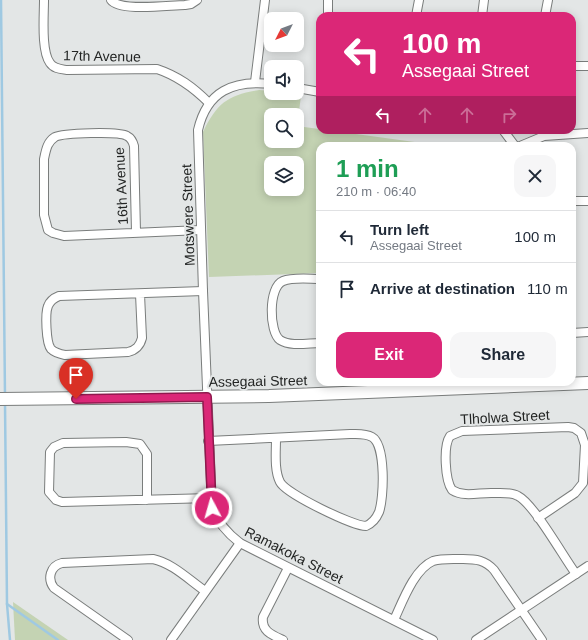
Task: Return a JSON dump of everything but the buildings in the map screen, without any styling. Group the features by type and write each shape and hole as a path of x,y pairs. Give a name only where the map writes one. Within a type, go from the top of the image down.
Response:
{"street":[{"name":"17th Avenue","path":"44,0 46,56 50,64 56,68 67,70 158,70 172,74 183,80 209,103"},
{"path":"111,0 114,3 125,7 185,5 191,4 197,0"},
{"path":"255,82 265,0"},
{"path":"327,12 328,0"},
{"path":"417,12 419,0"},
{"path":"482,12 484,0"},
{"path":"546,12 548,0"},
{"path":"576,66 588,66"},
{"name":"Motswere Street","path":"207,397 198,130 202,115 209,103 225,90 255,82 264,83"},
{"path":"304,89 316,91"},
{"path":"576,134 588,133"},
{"name":"16th Avenue","path":"136,232 134,146 131,139 122,134 77,134 58,136 50,141 44,159 44,215 48,230 53,234 64,236 201,230"},
{"path":"530,142 544,136 573,134"},
{"path":"576,201 588,201"},
{"path":"316,279 283,280 276,287 272,299 274,332 277,337 287,343 316,343"},
{"path":"140,294 142,338 138,347 134,351 65,355 60,354 48,344 46,312 47,307 54,298 64,295 203,291"},
{"path":"576,333 588,332"},
{"name":"Assegaai Street","path":"576,383 588,383"},
{"name":"Assegaai Street","path":"0,399 207,397 394,392 483,386"},
{"name":"Ramakoka Street","path":"207,397 212,508 219,523 231,537 288,568 394,620 418,637 433,640"},
{"name":"Tlholwa Street","path":"538,518 575,493 583,483 585,445 581,433 574,428 568,427 462,431 450,436 446,445 447,478 452,490 462,494 492,493 518,495 524,500 538,518 576,574"},
{"path":"208,441 276,439 350,434 372,437 379,445 382,464 380,507 375,520 366,526 355,524 298,497 284,487 278,476 276,439"},
{"path":"147,500 147,454 140,444 126,442 63,444 54,447 50,452 49,492 56,500 62,502 147,500 211,498"},
{"path":"171,640 240,543"},
{"path":"128,640 54,588 50,574 55,566 62,563 152,559 162,561 171,566 205,591"},
{"path":"394,620 418,573 428,564 440,560 476,559 489,565 542,640"},
{"path":"476,640 588,566"},
{"path":"283,640 266,630 263,617 288,568"}],"green space":[{"path":"259,90 264,90 264,100 300,100 299,108 264,108 264,148 304,148 304,127 316,129 316,134 356,134 415,142 316,142 316,273 209,277 203,132 213,114 219,107 231,98"},
{"path":"13,602 68,640 15,640"}],"waterway":[{"path":"1,0 5,396"},
{"path":"5,403 7,604 10,640"},
{"path":"7,604 58,640"}],"route":[{"path":"76,399 207,397 212,508"}]}
